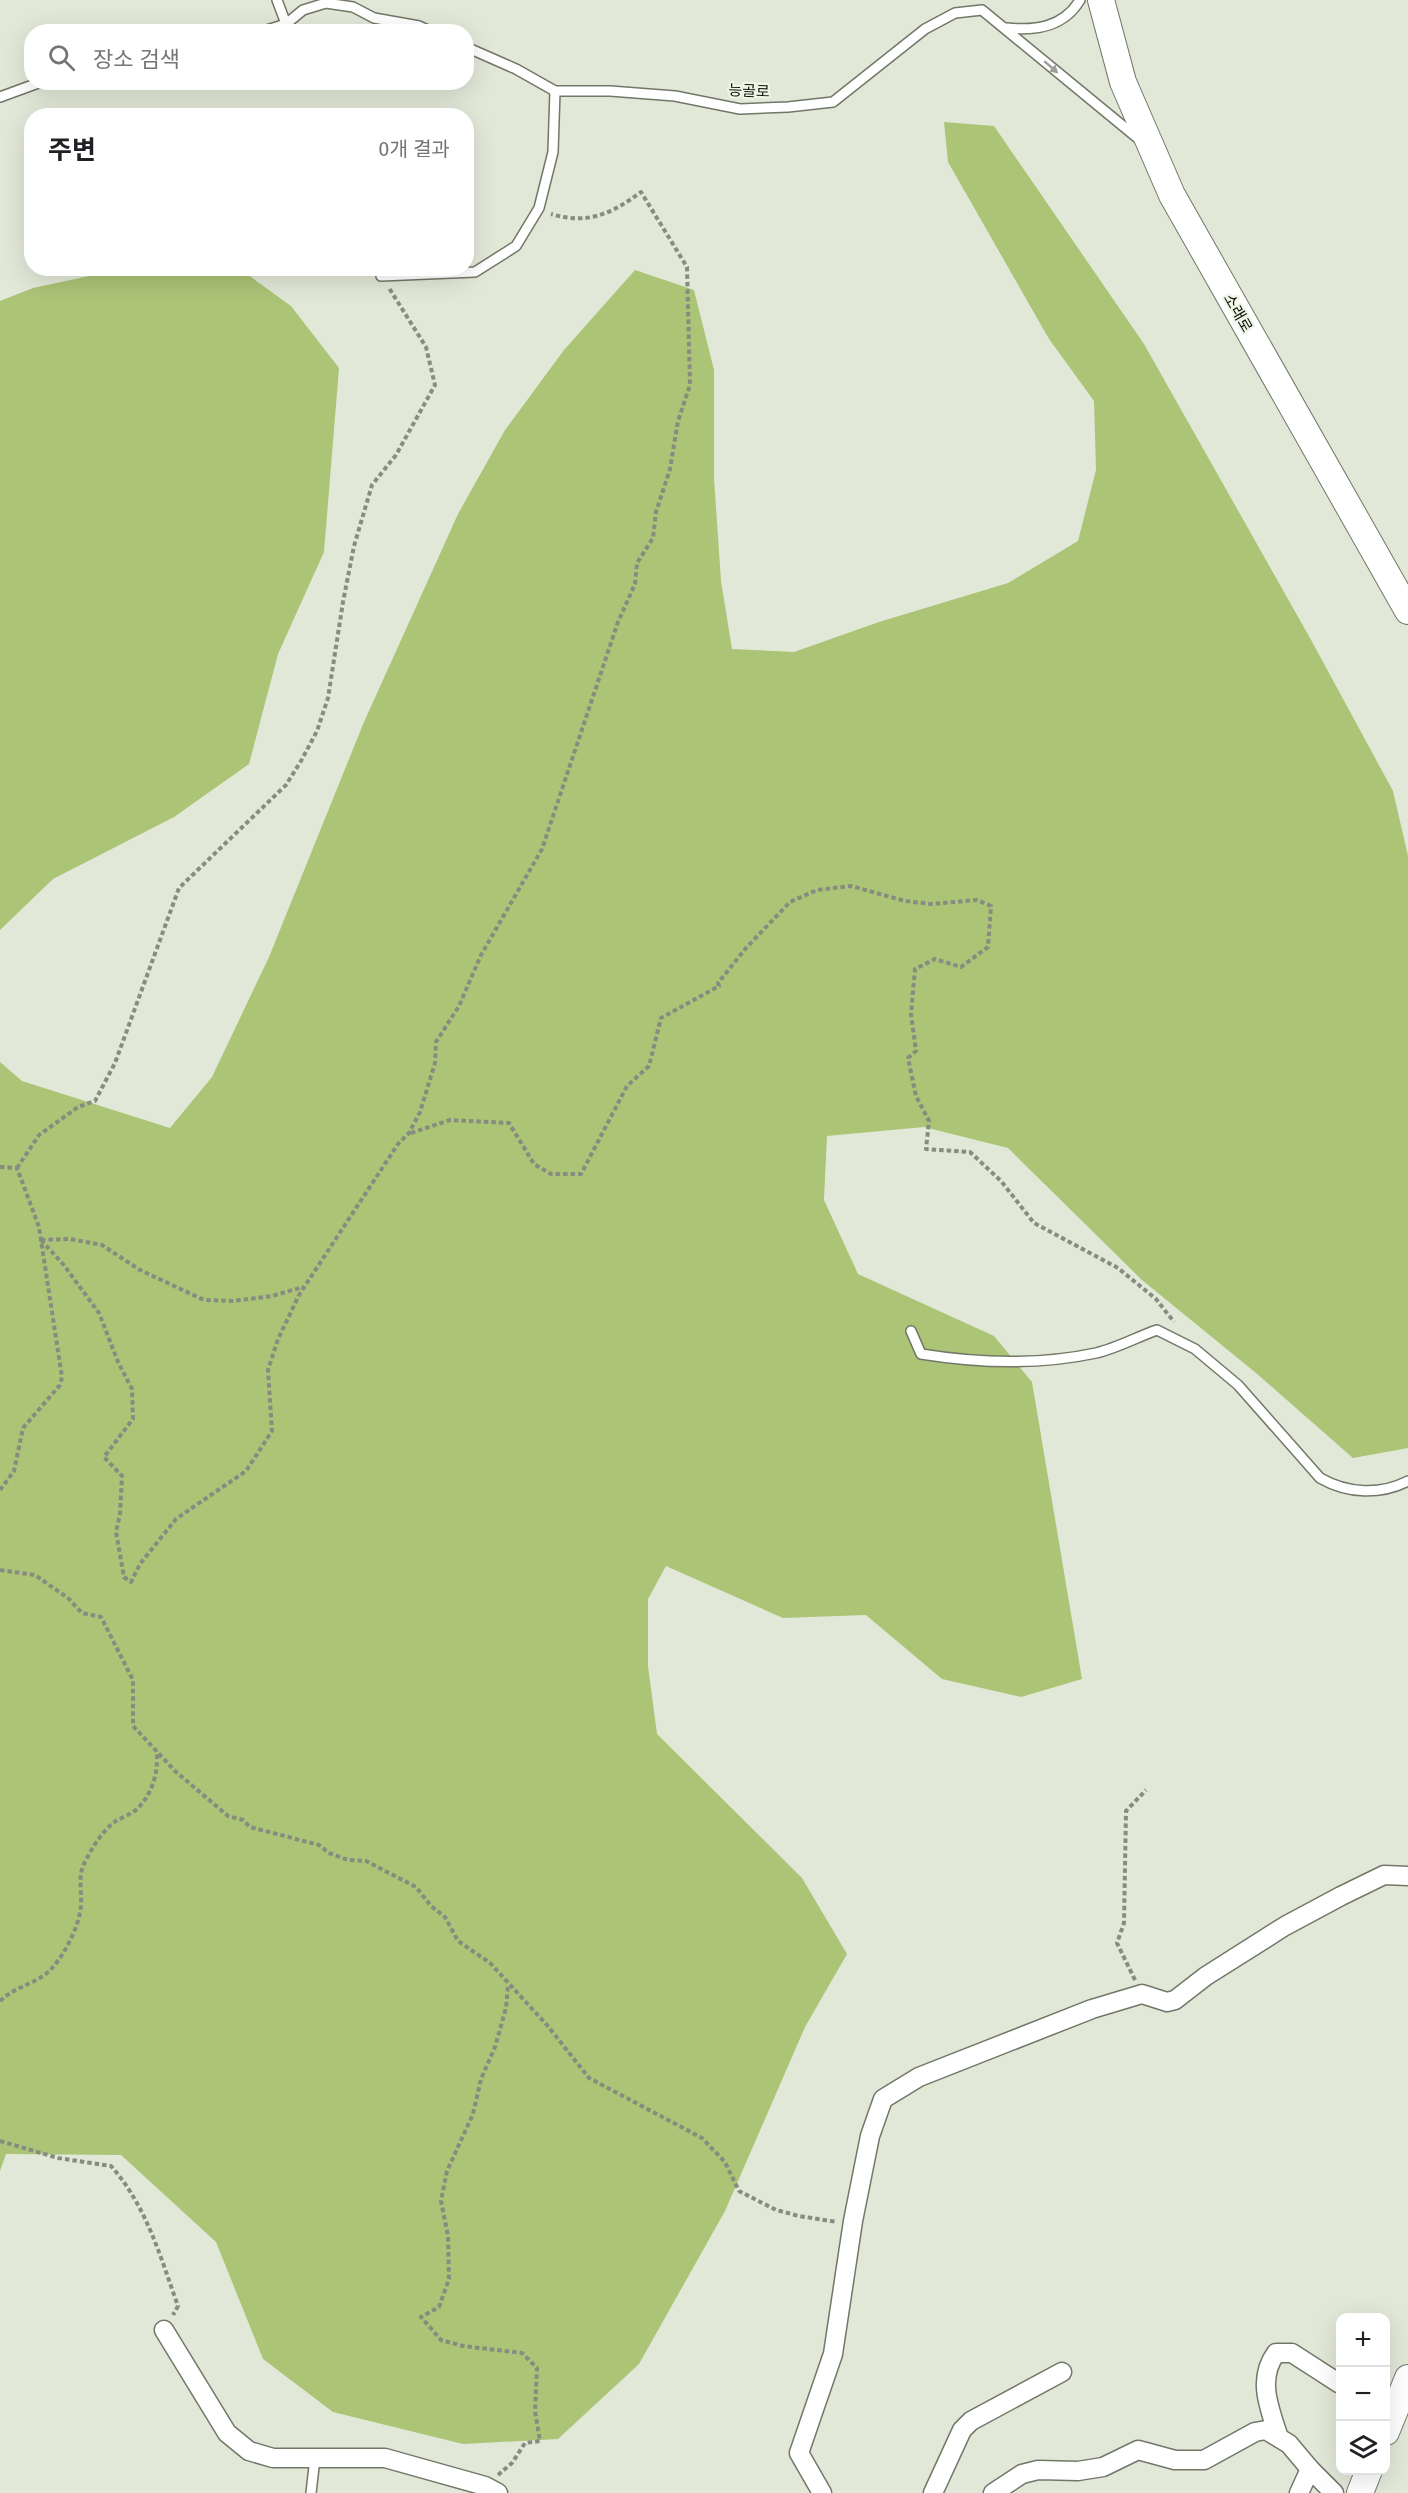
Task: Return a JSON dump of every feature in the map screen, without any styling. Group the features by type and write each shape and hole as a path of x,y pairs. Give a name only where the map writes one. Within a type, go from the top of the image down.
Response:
{"main road":[{"name":"소래로","path":"1101,0 1123,82 1172,195 1408,611"},
{"path":"1390,2416 1408,2378"},
{"path":"1360,2493 1367,2475"}],"street":[{"path":"822,2493 799,2453 833,2354 853,2221 870,2136 883,2099 919,2077 1092,2010 1142,1994 1167,2002 1175,2000 1214,1970 1303,1916 1384,1875 1408,1876"},
{"path":"164,2330 227,2433 249,2451 273,2458 386,2458 492,2489"},
{"path":"1278,2435 1264,2389 1270,2362 1276,2353 1292,2353 1336,2381"},
{"path":"933,2493 962,2430 971,2421 1062,2372"},
{"path":"993,2493 1022,2474 1038,2470 1078,2471 1103,2467 1138,2451 1175,2460 1204,2460 1255,2432 1266,2430 1278,2435 1334,2493"},
{"path":"1299,2493 1310,2469"}],"lane":[{"path":"277,0 286,24 303,10 326,3 353,7 374,18 408,24"},
{"path":"1007,28 1032,31 1072,13 1080,0"},
{"name":"능골로","path":"474,51 516,69 555,91 610,91 675,96 741,109 833,102 925,29 955,13 982,10 1007,28 1092,102 1152,150"},
{"path":"0,97 24,88"},
{"path":"474,272 516,246 538,209 553,152 555,91"},
{"path":"911,1331 921,1354 957,1359 1031,1360 1097,1353 1157,1330 1195,1349 1238,1385 1320,1478 1338,1488 1360,1491 1394,1488 1408,1481"},
{"path":"311,2493 315,2458"}],"path":[{"path":"41,1240 63,1264 99,1313 118,1362 132,1389 133,1419 104,1457 122,1476 120,1514 116,1532 124,1577 131,1582 140,1564 177,1519 246,1471 272,1431 268,1370 278,1339 304,1286 398,1144 410,1133 420,1112 435,1063 436,1042 459,1006 481,955 542,849 618,622 636,584 637,563 652,538 656,512 670,469 678,421 690,385 687,267 641,192 619,208 592,219 553,215 538,209"},
{"path":"17,1168 39,1135 78,1107 94,1101 115,1063 179,888 286,785 317,731 327,698 354,546 372,484 396,455 435,385 426,347 381,276"},
{"path":"410,1133 450,1120 508,1123 534,1164 551,1174 581,1174 627,1086 649,1066 661,1018 719,987 718,983 746,948 790,902 817,890 851,886 905,901 931,904 977,900 991,906 988,947 961,967 935,959 915,969 911,1014 916,1051 908,1058 916,1096 929,1121 926,1149 970,1152 1001,1181 1034,1223 1118,1268 1156,1299 1195,1349"},
{"path":"0,1167 17,1168"},
{"path":"0,1490 14,1471 23,1428 60,1385 62,1377 41,1240 17,1168"},
{"path":"41,1240 70,1239 102,1245 140,1270 204,1300 233,1301 272,1296 304,1286"},
{"path":"0,1570 35,1575 68,1598 82,1613 101,1617 133,1680 133,1726 175,1771 228,1816 243,1820 250,1827 320,1845 329,1853 348,1860 366,1861 416,1887 431,1906 445,1917 458,1941 490,1963 547,2025 589,2078 702,2138 726,2162 740,2191 776,2210 821,2221 853,2221"},
{"path":"0,2001 17,1987 44,1976 54,1966 73,1932 81,1906 80,1875 86,1860 104,1833 113,1823 136,1810 155,1783 156,1750"},
{"path":"1142,1994 1117,1943 1124,1923 1126,1811 1146,1790"},
{"path":"492,2489 525,2443 540,2441 535,2411 537,2368 522,2353 463,2346 441,2340 421,2317 439,2307 449,2279 448,2236 441,2201 445,2181 473,2114 481,2079 495,2047 506,2008 508,1984"},
{"path":"0,2142 58,2158 111,2166 131,2188 147,2219 178,2306 164,2330"}],"green space":[{"path":"944,122 994,126 1144,344 1310,638 1393,791 1408,856 1408,1448 1353,1458 1256,1373 1142,1280 1008,1148 924,1127 827,1136 824,1200 858,1274 994,1336 1032,1382 1082,1679 1021,1697 942,1679 866,1615 783,1618 666,1566 648,1599 648,1666 657,1734 802,1878 847,1954 805,2027 725,2211 639,2364 558,2439 463,2444 333,2412 263,2359 216,2242 121,2155 6,2154 0,2171 0,1062 22,1081 170,1128 212,1077 269,957 364,722 458,514 505,430 564,350 635,270 694,290 714,370 714,478 721,581 732,649 794,652 879,622 1008,583 1078,541 1096,470 1094,401 1049,339 948,162"},
{"path":"89,276 250,276 291,306 339,368 324,552 278,654 249,764 174,817 53,879 0,930 0,301 33,288"}]}
